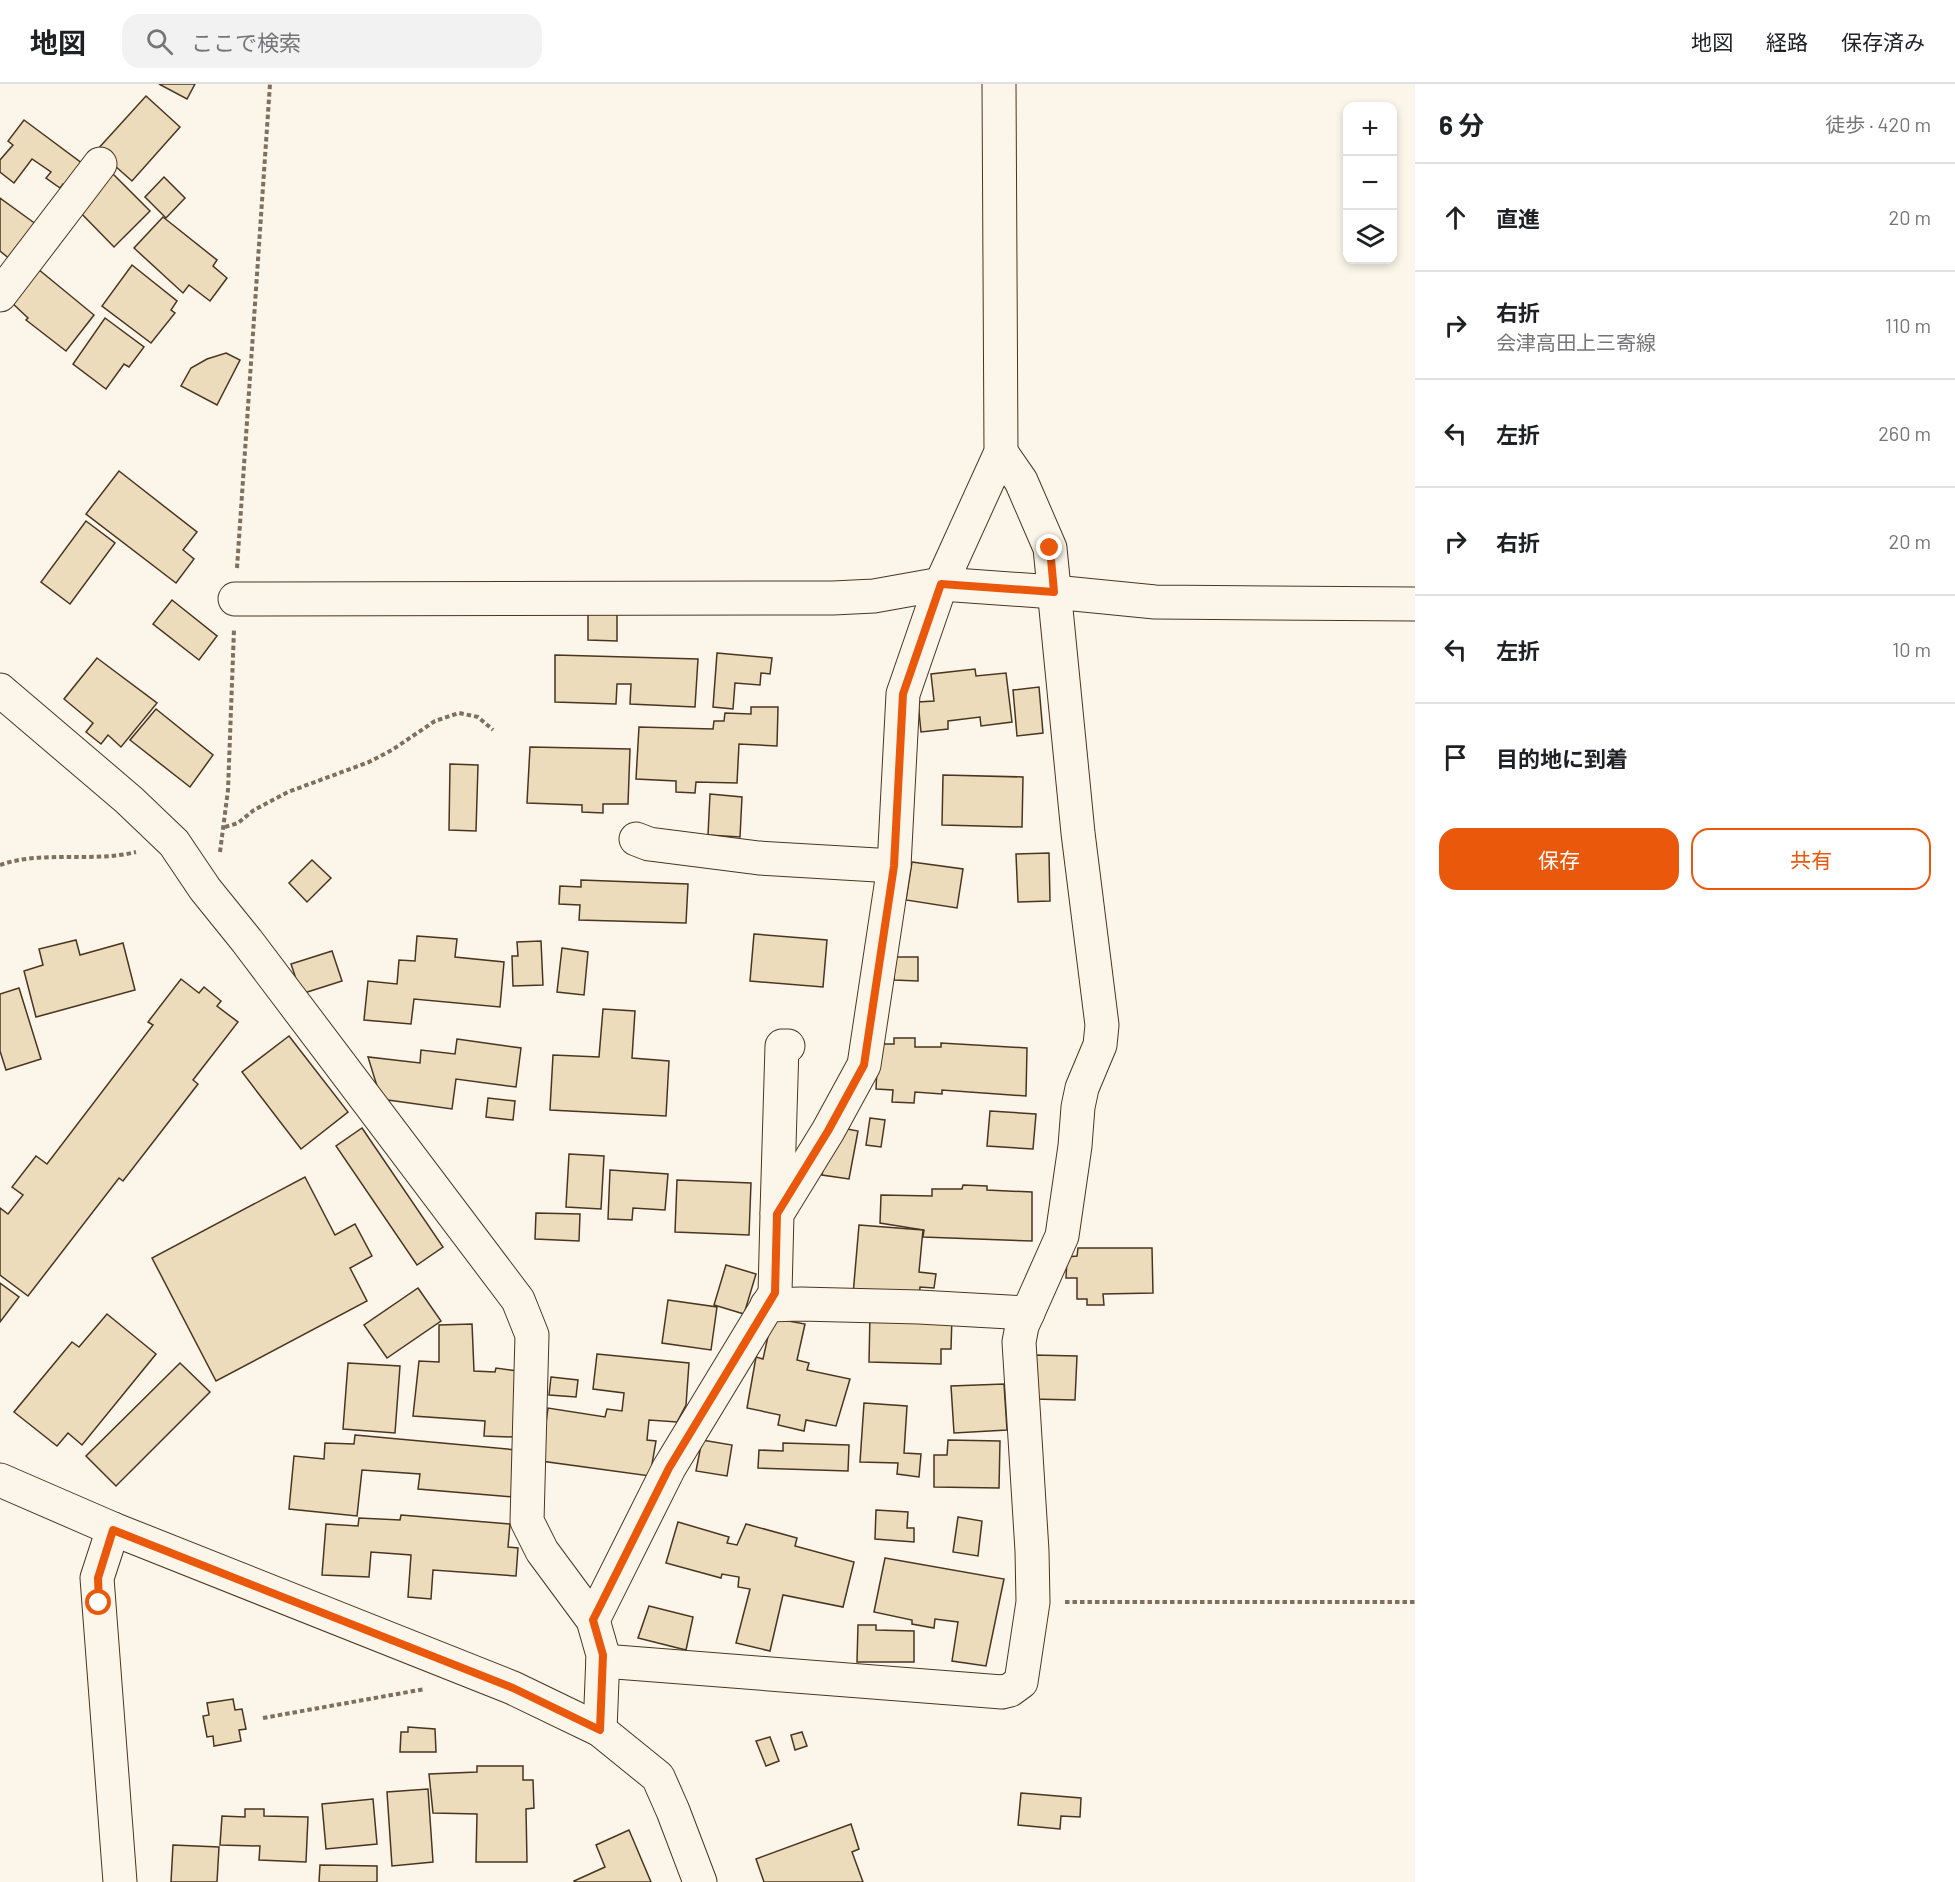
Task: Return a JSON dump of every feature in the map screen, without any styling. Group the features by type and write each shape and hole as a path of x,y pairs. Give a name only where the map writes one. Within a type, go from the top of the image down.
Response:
{"street":[{"path":"777,1214 828,1131 864,1065 894,866 903,694 941,584 1001,452 999,84"},
{"path":"0,295 99,164"},
{"path":"603,1661 1002,1692 1010,1690 1021,1682 1033,1602 1032,1551 1018,1342 1022,1326 1062,1236 1075,1146 1078,1107 1082,1088 1100,1045 1102,1025 1078,833 1050,548 1021,481 1001,452"},
{"path":"235,599 833,598 874,596 941,584 1054,592 1155,603 1415,604"},
{"path":"0,690 129,800 174,843 205,889 247,941 518,1300 532,1335 527,1521 542,1551 593,1620 603,1661 600,1730"},
{"path":"636,839 649,844 759,858 894,866"},
{"path":"593,1620 669,1468 775,1293 782,1046 788,1046"},
{"path":"767,1305 919,1307 1028,1313"},
{"path":"0,1480 113,1530 513,1688 600,1730 658,1777 700,1882"},
{"path":"113,1530 98,1578 120,1882"}],"path":[{"path":"205,889 220,855 228,790 235,599 270,84"},
{"path":"225,827 238,823 254,810 288,792 369,762 418,734 435,721 459,713 478,717 494,730"},
{"path":"0,865 15,860 92,858 129,854 174,843"},
{"path":"1033,1602 1415,1602"},
{"path":"263,1718 447,1684 463,1668"}],"building":[{"path":"159,84 195,84 187,99"},
{"path":"146,96 180,127 132,181 97,150"},
{"path":"24,120 87,167 70,189 63,184 60,188 46,178 51,172 32,159 14,183 0,172 0,160 13,145 8,141"},
{"path":"112,173 150,211 114,247 76,208"},
{"path":"164,177 185,198 166,218 145,197"},
{"path":"0,198 40,227 11,260 0,251"},
{"path":"163,217 217,260 213,266 227,278 210,301 189,285 183,293 134,248"},
{"path":"132,265 177,301 171,310 175,313 151,343 102,306"},
{"path":"38,269 94,315 66,351 26,320 28,318 10,301"},
{"path":"105,318 144,347 129,367 124,364 106,389 73,364"},
{"path":"226,353 240,360 217,405 181,386 191,368 207,359"},
{"path":"119,471 197,532 183,550 194,559 176,583 86,514"},
{"path":"86,521 115,543 70,604 41,582"},
{"path":"172,600 217,636 199,660 153,624"},
{"path":"588,610 617,610 617,641 588,640"},
{"path":"717,653 772,658 770,674 761,673 760,685 735,683 733,709 713,707"},
{"path":"555,655 698,659 695,707 630,704 631,684 617,684 616,704 555,702"},
{"path":"97,658 157,703 121,747 108,735 101,744 86,732 93,723 64,699"},
{"path":"975,669 976,676 1006,673 1012,722 981,726 980,717 948,721 948,729 921,732 918,702 934,701 931,674"},
{"path":"1039,687 1043,733 1017,736 1013,690"},
{"path":"751,707 778,707 777,746 739,744 737,783 696,782 695,793 676,792 676,781 636,779 639,727 713,729 714,721 724,721 725,713 751,714"},
{"path":"156,709 213,755 190,787 130,740"},
{"path":"530,747 630,749 628,804 603,804 603,813 582,812 582,805 527,803"},
{"path":"450,764 478,765 476,831 449,830"},
{"path":"943,775 1023,777 1022,827 942,825"},
{"path":"710,794 742,797 740,837 708,835"},
{"path":"1049,853 1050,901 1018,902 1016,854"},
{"path":"312,860 331,878 307,902 289,883"},
{"path":"912,862 963,869 957,908 906,900"},
{"path":"581,880 688,884 686,923 579,920 580,905 559,904 560,886 581,887"},
{"path":"754,934 827,940 823,987 750,981"},
{"path":"417,936 457,939 455,957 504,962 500,1007 414,999 411,1024 364,1020 368,981 397,984 399,960 415,961"},
{"path":"76,940 80,955 123,943 135,990 36,1017 24,971 43,965 39,949"},
{"path":"541,941 543,985 513,986 512,956 518,956 517,942"},
{"path":"562,948 588,952 584,995 557,992"},
{"path":"332,951 342,981 301,994 291,964"},
{"path":"895,957 918,957 918,981 894,980"},
{"path":"181,979 199,993 204,987 221,1001 217,1006 238,1022 193,1080 198,1084 123,1181 119,1178 28,1296 0,1275 0,1208 8,1214 23,1195 12,1187 36,1156 47,1164 153,1025 148,1022"},
{"path":"19,988 41,1059 6,1070 0,1051 0,994"},
{"path":"603,1009 635,1011 632,1058 669,1061 666,1116 550,1110 553,1055 599,1057"},
{"path":"289,1036 348,1112 301,1149 242,1072"},
{"path":"894,1038 915,1038 915,1047 941,1047 941,1043 1027,1048 1026,1096 942,1090 942,1094 915,1092 914,1103 892,1102 893,1090 876,1089 878,1044 894,1044"},
{"path":"457,1039 521,1048 516,1087 456,1079 452,1109 381,1099 368,1057 420,1063 421,1050 455,1054"},
{"path":"488,1098 515,1101 513,1120 486,1117"},
{"path":"990,1111 1036,1114 1033,1149 987,1146"},
{"path":"870,1118 885,1120 881,1147 866,1145"},
{"path":"837,1127 858,1131 849,1179 822,1175 827,1147"},
{"path":"362,1128 443,1247 417,1265 336,1146"},
{"path":"569,1154 604,1156 601,1209 566,1207"},
{"path":"610,1170 668,1174 665,1210 633,1208 632,1220 608,1219"},
{"path":"305,1177 335,1235 355,1224 372,1256 350,1268 367,1301 216,1381 152,1258"},
{"path":"677,1180 751,1183 749,1235 675,1232"},
{"path":"963,1185 987,1186 987,1190 1032,1192 1032,1241 923,1237 924,1230 880,1223 881,1195 932,1196 932,1189 962,1189"},
{"path":"536,1213 580,1214 579,1241 535,1239"},
{"path":"859,1225 923,1230 919,1272 936,1274 934,1288 920,1287 919,1301 853,1295"},
{"path":"1078,1248 1152,1248 1153,1293 1103,1294 1104,1305 1087,1305 1087,1299 1077,1299 1077,1278 1066,1278 1067,1257 1077,1256"},
{"path":"726,1265 756,1274 744,1314 714,1305"},
{"path":"0,1283 19,1297 0,1322"},
{"path":"418,1288 441,1321 387,1358 364,1325"},
{"path":"668,1300 717,1307 711,1350 662,1343"},
{"path":"107,1314 156,1354 82,1445 68,1433 57,1446 14,1412 72,1342 79,1347"},
{"path":"870,1314 952,1316 951,1349 941,1349 941,1364 869,1362"},
{"path":"772,1318 805,1324 797,1360 809,1363 807,1370 850,1379 836,1426 806,1420 804,1431 778,1425 780,1415 747,1408 756,1357 763,1359"},
{"path":"472,1324 474,1371 495,1372 496,1368 518,1371 513,1437 484,1436 485,1421 413,1416 419,1361 439,1362 439,1325"},
{"path":"597,1354 689,1363 686,1405 677,1422 649,1420 647,1440 656,1441 650,1476 541,1461 548,1408 605,1417 607,1409 622,1411 624,1393 593,1389"},
{"path":"1033,1355 1077,1356 1075,1400 1033,1399"},
{"path":"180,1363 210,1392 116,1486 86,1456"},
{"path":"348,1363 400,1366 395,1433 343,1429"},
{"path":"551,1377 578,1380 576,1397 549,1395"},
{"path":"1004,1384 1007,1430 954,1433 951,1386"},
{"path":"864,1403 907,1406 904,1453 921,1454 919,1477 897,1474 898,1463 860,1462"},
{"path":"355,1435 517,1450 513,1497 418,1489 420,1474 362,1470 357,1516 289,1509 294,1456 324,1459 325,1443 354,1444"},
{"path":"702,1440 732,1445 727,1476 696,1471"},
{"path":"948,1440 1000,1441 999,1488 934,1487 934,1455 947,1455"},
{"path":"783,1443 849,1445 848,1471 758,1468 759,1450 783,1451"},
{"path":"876,1510 908,1512 907,1528 914,1528 914,1542 875,1539"},
{"path":"401,1515 510,1524 508,1547 518,1548 516,1576 433,1570 431,1599 408,1597 411,1555 371,1552 369,1577 322,1575 326,1524 358,1526 359,1518 400,1520"},
{"path":"958,1517 982,1521 978,1556 953,1552"},
{"path":"678,1522 729,1537 727,1543 737,1545 746,1524 797,1538 795,1546 854,1562 843,1607 783,1595 770,1651 736,1643 750,1589 738,1587 739,1577 722,1574 721,1578 666,1563"},
{"path":"885,1558 1004,1579 986,1666 952,1661 958,1622 935,1619 934,1628 912,1624 912,1620 874,1612"},
{"path":"649,1606 693,1617 686,1650 638,1638"},
{"path":"858,1625 876,1625 876,1630 914,1631 914,1662 857,1662"},
{"path":"233,1699 235,1710 242,1709 246,1729 239,1730 241,1741 214,1746 213,1736 207,1737 203,1716 209,1715 207,1703"},
{"path":"408,1727 435,1729 436,1752 400,1752 401,1732 408,1732"},
{"path":"802,1732 807,1746 795,1750 791,1735"},
{"path":"770,1737 779,1761 766,1766 756,1741"},
{"path":"477,1766 523,1766 523,1780 533,1780 534,1808 526,1809 527,1862 476,1862 477,1814 433,1813 429,1774 477,1772"},
{"path":"428,1789 433,1862 392,1866 387,1792"},
{"path":"1021,1793 1081,1798 1080,1817 1061,1816 1060,1829 1018,1825"},
{"path":"373,1799 377,1844 326,1849 322,1804"},
{"path":"245,1809 264,1809 264,1816 308,1817 306,1862 259,1860 260,1846 220,1845 222,1816 245,1817"},
{"path":"851,1824 859,1849 852,1852 863,1882 764,1882 756,1859"},
{"path":"629,1830 651,1882 574,1881 605,1867 596,1845"},
{"path":"173,1845 219,1847 217,1882 171,1882"},
{"path":"320,1865 377,1866 377,1882 319,1882"}],"route":[{"path":"99,1603 98,1578 113,1530 513,1688 600,1730 603,1655 593,1620 669,1468 775,1293 777,1214 828,1131 864,1065 894,866 903,694 941,584 1054,592 1050,548"}]}
